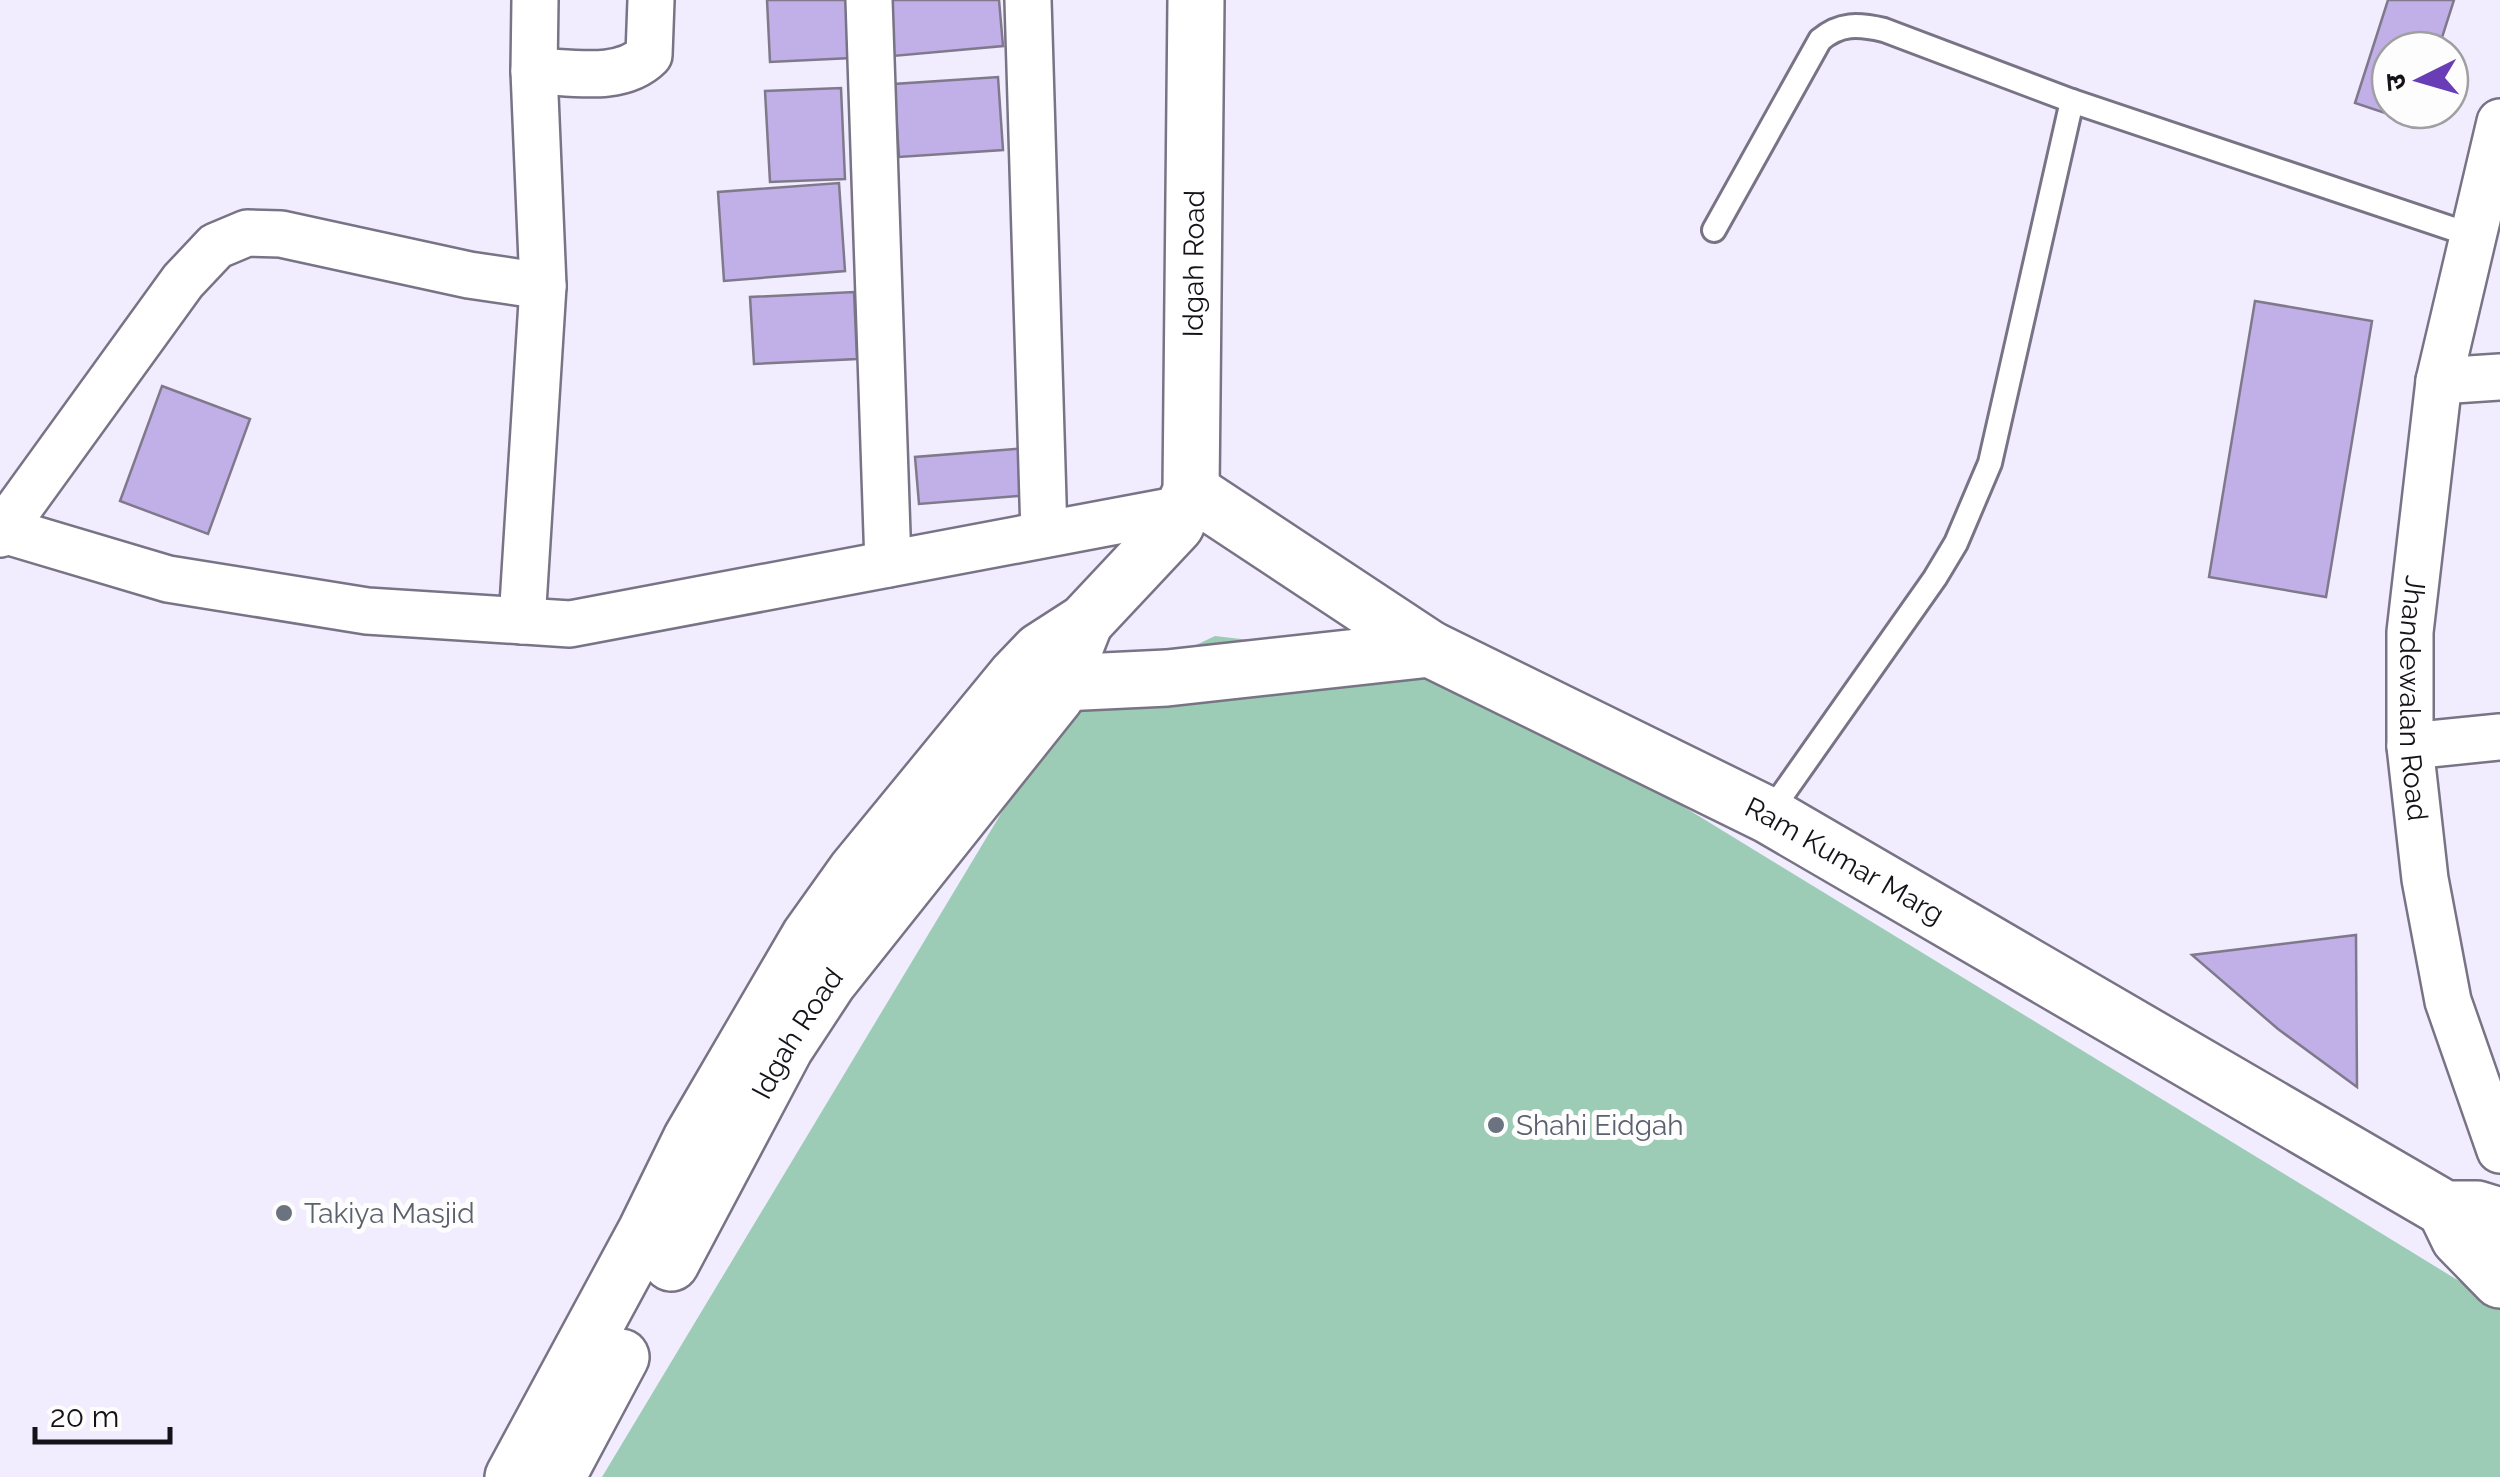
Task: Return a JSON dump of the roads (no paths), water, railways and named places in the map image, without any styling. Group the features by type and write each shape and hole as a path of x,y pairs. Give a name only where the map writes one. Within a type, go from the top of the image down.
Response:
{"street":[{"path":"522,621 544,286 534,72 535,0"},
{"path":"534,72 609,73 635,69 649,56 651,0"},
{"path":"869,0 888,564"},
{"path":"1028,0 1044,534"},
{"name":"Idgah Road","path":"1184,508 1196,0"},
{"name":"Jhandewalan Road","path":"2500,122 2440,381 2410,632 2410,746 2425,879 2448,1002 2500,1150"},
{"path":"544,286 282,234 247,234 216,246 183,281 1,531 168,579 367,611 570,624 1184,508"},
{"path":"2440,381 2500,376"},
{"path":"513,1477 646,1231 691,1139 809,937 856,871 1016,676 1040,651 1085,622 1184,508"},
{"name":"Ram Kumar Marg","path":"1184,508 1430,650 1768,815 2445,1209 2477,1209 2500,1216"},
{"name":"Idgah Road","path":"558,1477 785,1048 829,981 1056,696 1085,622"},
{"path":"1062,683 1166,678 1430,650"},
{"path":"2410,746 2500,737"},
{"path":"2445,1209 2459,1238 2500,1280"}],"lane":[{"path":"1714,230 1820,40 1835,27 1861,25 1884,30 2072,101 2474,236"},
{"path":"1768,815 1935,578 1972,510 1990,463 2072,101"}],"place":[{"name":"Shahi Eidgah","path":"1496,1125"},
{"name":"Takiya Masjid","path":"284,1213"}]}
